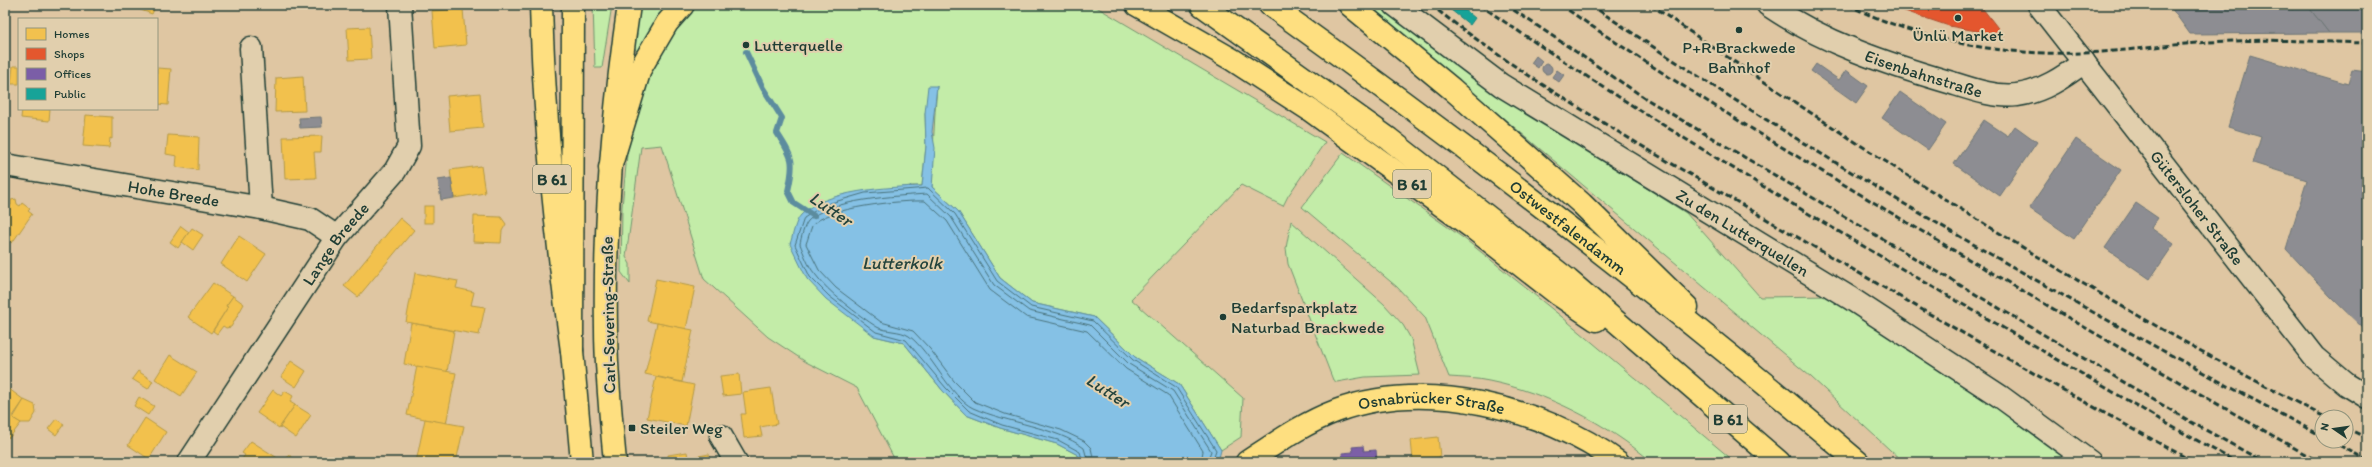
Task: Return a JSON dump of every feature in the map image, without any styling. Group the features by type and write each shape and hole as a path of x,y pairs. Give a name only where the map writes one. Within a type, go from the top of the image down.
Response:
{"main road":[{"name":"B 61","path":"541,5 547,130 559,260 572,351"},
{"path":"573,5 572,351 582,462"},
{"path":"610,168 616,92 629,5"},
{"path":"610,168 640,69 667,23 683,5"},
{"name":"B 61","path":"1137,5 1233,60 1310,110 1473,228 1559,295 1677,375"},
{"name":"B 61","path":"1202,5 1389,139 1568,280 1779,462"},
{"name":"Ostwestfalendamm","path":"1270,5 1422,114 1767,385 1858,462"},
{"path":"1350,5 1452,89 1582,204 1767,385"},
{"name":"Carl-Severing-Straße","path":"610,168 606,257 606,329 615,462"},
{"name":"Osnabrücker Straße","path":"1247,462 1310,422 1337,410 1383,399 1445,398 1496,407 1538,418 1574,436 1618,462"}],"street":[{"name":"Lange Breede","path":"189,462 337,237 395,171 408,146 400,5"},
{"name":"Zu den Lutterquellen","path":"1395,5 1501,85 1850,298 2001,397 2090,462"},
{"name":"Eisenbahnstraße","path":"1768,5 1819,35 1858,53 1902,68 1994,94 2015,96 2034,92 2069,74 2084,62"},
{"name":"Gütersloher Straße","path":"2039,5 2314,357 2346,384 2367,398"},
{"path":"251,48 261,208"},
{"name":"Hohe Breede","path":"5,165 261,208 310,219 337,237"},
{"path":"721,436 736,462"}],"green space":[{"path":"593,5 612,5 602,68 595,68"},
{"path":"639,5 669,5 638,53 634,47"},
{"path":"690,5 1093,5 1325,142 1288,196 1283,206 1241,185 1131,299 1243,398 1241,437 1221,450 1179,384 1135,357 1094,317 1032,303 1000,278 958,211 932,187 937,86 925,113 926,146 922,186 910,186 822,201 874,336 904,343 943,391 966,415 1000,428 1057,444 1078,455 1080,462 896,462 857,388 806,362 768,337 704,279 662,145 641,147 626,257 630,264 630,284 621,272 622,207 629,134 641,85"},
{"path":"1369,5 1381,5 1478,82 1686,213 1760,297 1833,296 1978,392 2076,462 1903,462 1811,377"},
{"path":"1343,153 1466,240 1562,317 1735,462 1652,462 1596,422 1575,411 1533,393 1489,381 1449,377 1425,317 1397,287 1302,207"},
{"path":"1291,221 1384,304 1403,325 1411,339 1420,375 1365,377 1337,382 1333,380 1288,264 1286,248"}],"water":[{"name":"Lutterkolk","path":"928,86 937,86 932,132 935,148 932,187 958,211 1000,278 1032,303 1094,317 1135,357 1179,384 1221,450 1219,458 1214,462 1080,462 1078,455 1057,444 1000,428 966,415 943,391 904,343 874,336 826,299 807,279 790,244 801,215 811,207 825,200 841,195 893,187 922,186 926,146 925,113"}],"building: Homes":[{"path":"132,5 156,5 152,14 132,7"},
{"path":"432,5 463,5 463,9 432,11"},
{"path":"463,9 466,45 435,48 432,11"},
{"path":"369,27 371,59 349,60 347,28"},
{"path":"13,66 18,66 18,84 11,84"},
{"path":"158,68 171,69 168,105 158,104"},
{"path":"303,76 305,111 275,112 276,78"},
{"path":"480,93 483,128 450,131 447,96"},
{"path":"22,110 50,110 49,121 21,118"},
{"path":"86,115 112,117 112,139 110,138 109,148 83,146"},
{"path":"168,135 199,137 198,170 176,167 177,156 166,154"},
{"path":"322,136 321,152 314,152 316,178 285,179 283,137"},
{"path":"481,166 485,193 454,198 450,170"},
{"path":"16,199 17,204 20,206 22,203 30,209 28,211 32,214 12,243 5,238 5,209 11,205 11,200"},
{"path":"424,206 433,206 433,223 424,223"},
{"path":"474,216 501,217 506,224 502,231 501,243 473,242"},
{"path":"400,218 414,230 358,297 344,286"},
{"path":"181,226 189,232 178,248 170,242"},
{"path":"192,228 203,235 193,250 182,242"},
{"path":"239,236 266,254 247,282 221,264"},
{"path":"415,273 458,281 456,288 474,292 471,305 485,307 479,335 406,322"},
{"path":"656,279 695,287 686,329 647,321"},
{"path":"213,283 233,296 226,306 228,307 211,333 188,317"},
{"path":"233,296 244,304 231,327 226,328 223,326 217,334 213,331"},
{"path":"411,323 454,331 447,372 404,364"},
{"path":"657,323 693,330 682,382 645,374"},
{"path":"170,355 197,372 181,396 155,379"},
{"path":"291,361 306,371 296,387 281,377"},
{"path":"417,366 456,373 446,424 407,415"},
{"path":"138,371 153,381 148,389 132,379"},
{"path":"739,374 741,394 723,396 720,376"},
{"path":"656,377 694,385 686,426 647,418"},
{"path":"5,386 24,400 13,416 13,418 21,423 10,437 7,438 5,437"},
{"path":"771,388 777,424 760,427 762,436 744,438 741,414 746,414 743,392"},
{"path":"273,390 281,396 285,391 293,396 290,402 295,405 279,428 257,413"},
{"path":"139,397 154,406 148,415 134,406"},
{"path":"24,400 35,405 36,413 30,423 21,423 13,418"},
{"path":"295,405 311,415 296,438 280,427"},
{"path":"145,418 166,432 149,459 128,445"},
{"path":"56,419 64,424 56,435 48,429"},
{"path":"425,419 464,426 456,462 416,462"},
{"path":"1438,437 1440,457 1413,460 1411,440"},
{"path":"251,441 279,459 277,462 240,462 245,455 242,453"},
{"path":"687,452 688,458 709,454 710,462 669,462 668,455"},
{"path":"289,455 299,462 285,462"}],"building: Shops":[{"name":"Ünlü Market","path":"1887,5 1980,5 2004,36 1949,26"}],"building: Offices":[{"path":"1363,446 1364,451 1376,450 1377,462 1343,462 1342,453 1353,452 1352,447"}],"building: Public":[{"path":"1459,5 1475,18 1470,25 1446,6"}],"building: Industry":[{"path":"2123,5 2136,5 2128,11"},
{"path":"2169,5 2288,5 2292,10 2298,5 2307,5 2329,33 2190,34"},
{"path":"2307,5 2367,5 2367,33 2329,33"},
{"path":"2250,55 2348,84 2352,70 2367,72 2367,332 2331,297 2286,249 2307,180 2253,163 2261,137 2228,127"},
{"path":"1536,56 1542,61 1538,68 1531,63"},
{"path":"1545,64 1549,64 1551,65 1551,73 1545,74 1542,71 1542,67"},
{"path":"1816,64 1839,80 1846,70 1868,86 1856,103 1811,71"},
{"path":"1557,70 1564,75 1559,82 1552,77"},
{"path":"1900,92 1946,124 1928,150 1882,118"},
{"path":"321,117 322,127 300,128 299,118"},
{"path":"1984,120 2008,136 2015,126 2037,142 2000,196 1954,164"},
{"path":"2076,139 2121,170 2074,239 2029,208"},
{"path":"451,178 454,198 441,200 438,180"},
{"path":"2136,203 2158,218 2151,228 2174,244 2150,279 2105,248"}],"waterway":[{"name":"Lutter","path":"746,52 763,88 782,118 777,133 791,160 792,166 788,191 794,203 814,216"}],"railway":[{"path":"1431,5 1469,34 1547,88 1628,138 1971,338 2194,462"},
{"path":"1480,5 1649,116 1822,222 2171,426 2236,462"},
{"path":"1506,5 1648,100 2191,422 2264,462"},
{"path":"1561,5 1641,59 1805,161 2049,307 2319,462"},
{"path":"1591,5 1679,64 1769,121 1950,231 2135,335 2314,432"},
{"path":"1651,5 1815,115 1981,222 2151,323 2237,371 2314,411"},
{"path":"1848,5 1909,30 1940,39 2003,50 2035,53 2101,52 2251,40 2367,43"},
{"path":"2354,432 2367,438"},
{"path":"2346,449 2367,460"}],"place":[{"name":"Ünlü Market","path":"1958,18"},
{"name":"P+R Brackwede Bahnhof","path":"1739,30"},
{"name":"Lutterquelle","path":"746,45"},
{"name":"Bedarfsparkplatz Naturbad Brackwede","path":"1223,317"},
{"name":"Steiler Weg","path":"632,428"}]}
